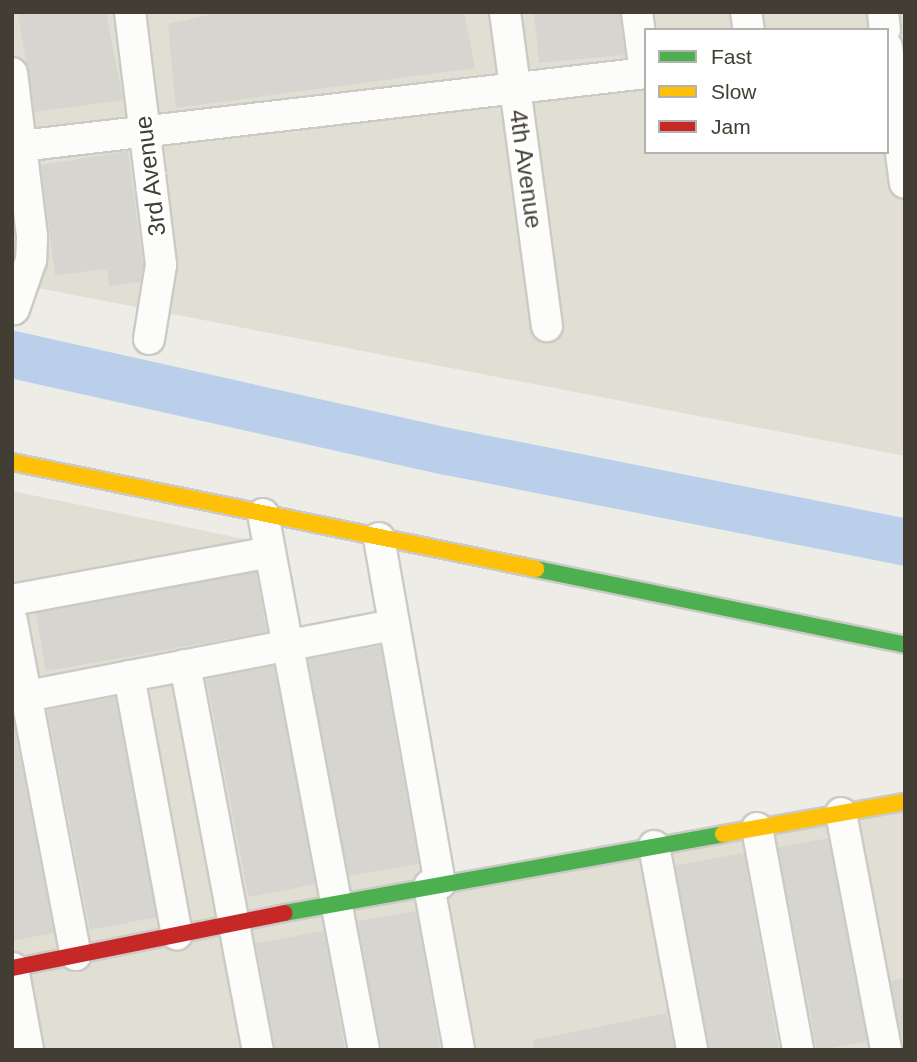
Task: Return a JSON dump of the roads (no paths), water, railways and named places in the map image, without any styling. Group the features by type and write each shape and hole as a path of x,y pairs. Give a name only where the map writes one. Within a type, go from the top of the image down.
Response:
{"street":[{"name":"3rd Avenue","path":"130,12 161,265 149,339"},
{"name":"4th Avenue","path":"505,12 547,326"},
{"path":"637,12 644,65"},
{"path":"889,59 904,168"},
{"path":"12,73 17,146 31,260 14,309"},
{"path":"17,146 644,73"},
{"path":"12,462 905,645"},
{"path":"263,514 364,1050"},
{"path":"379,538 459,1050"},
{"path":"12,600 270,552"},
{"path":"12,621 19,697 76,955"},
{"path":"19,697 394,625"},
{"path":"185,665 258,1050"},
{"path":"129,676 177,935"},
{"path":"28,1050 12,968 335,903 905,802"},
{"path":"841,813 886,1050"},
{"path":"757,828 798,1050"},
{"path":"653,846 692,1050"}],"waterway":[{"path":"12,354 447,451 905,542"}]}
